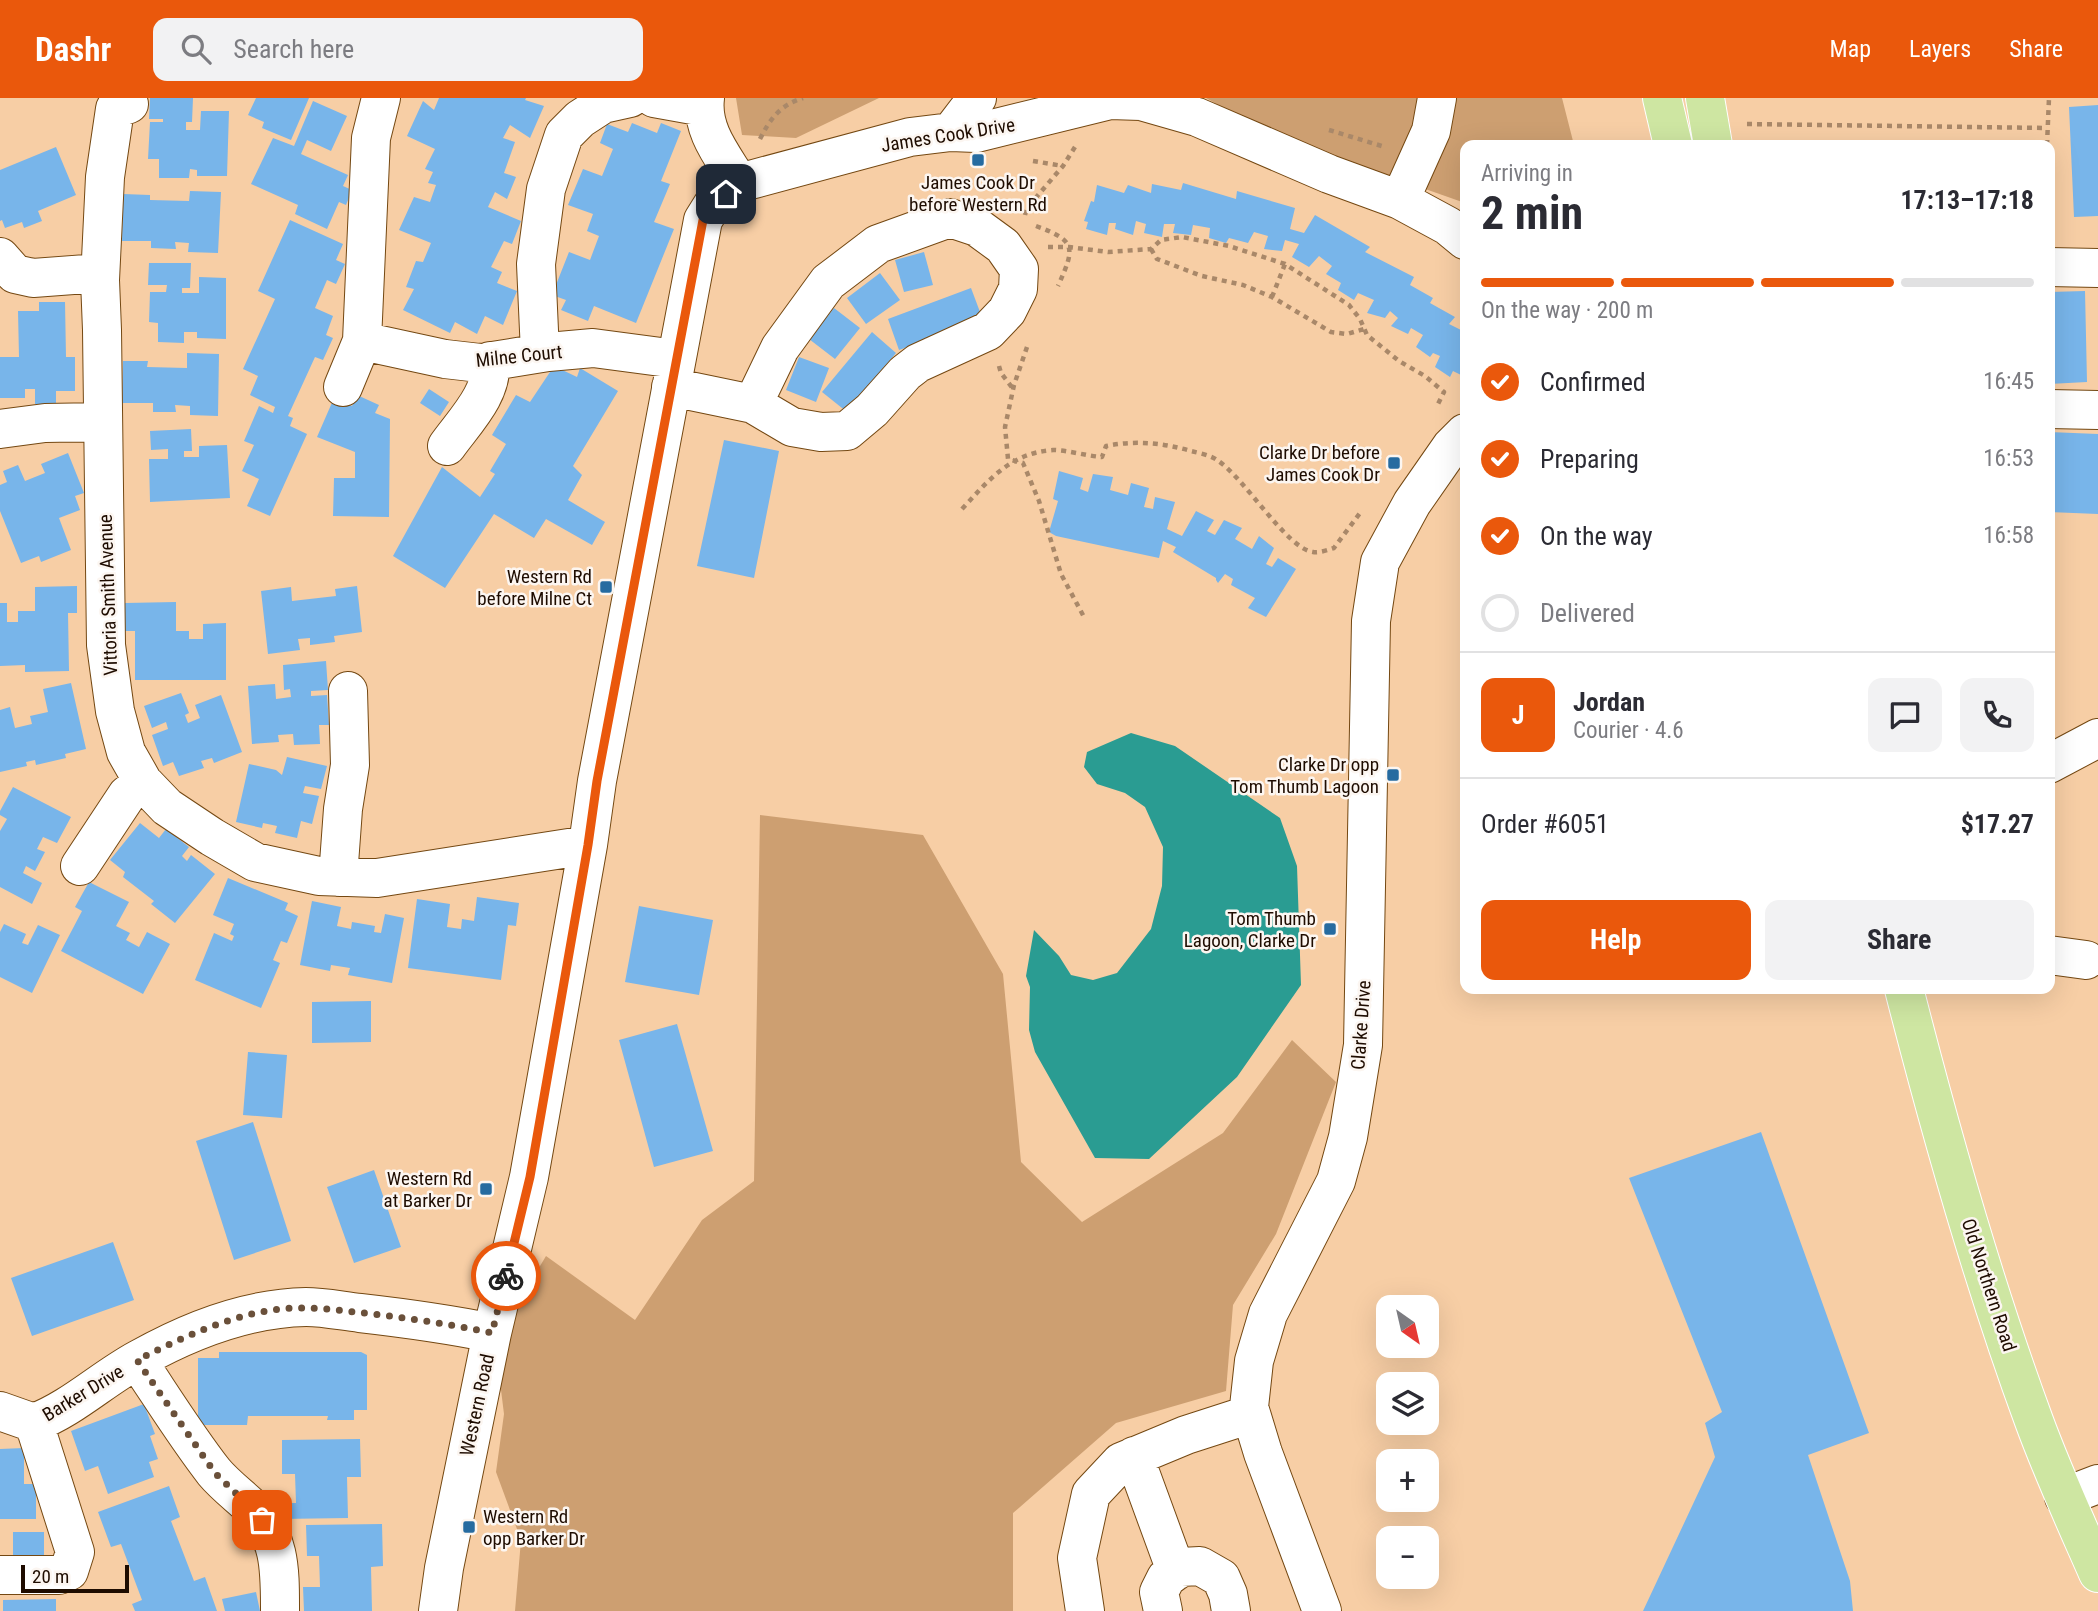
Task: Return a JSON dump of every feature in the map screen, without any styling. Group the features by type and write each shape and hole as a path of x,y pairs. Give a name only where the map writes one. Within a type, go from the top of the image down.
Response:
{"main road":[{"path":"1662,98 1672,140"},
{"name":"Old Northern Road","path":"1904,994 1971,1232 2034,1421 2081,1490 2098,1573"}],"street":[{"path":"343,387 362,341 371,138 382,98"},
{"path":"540,353 536,264 546,189 564,135 580,119 603,104 630,98"},
{"path":"654,98 704,103 707,130 739,183"},
{"path":"951,132 977,98"},
{"path":"1401,200 1431,131 1437,98"},
{"name":"James Cook Drive","path":"739,183 911,137 951,132 976,133 1110,100 1140,99 1197,117 1329,174 1401,200 1448,226 1460,236"},
{"name":"Vittoria Smith Avenue","path":"130,104 115,109 105,177 100,273 106,645 115,711 126,752 143,782 167,807 255,862 319,876 377,878 588,845"},
{"name":"Western Road","path":"438,1611 444,1568 492,1333 530,1177 597,781 703,220 713,204 739,183"},
{"path":"753,404 780,348 828,282 878,244 950,218 977,227 1003,246 1011,257"},
{"path":"0,257 15,274 33,278 100,273"},
{"name":"Milne Court","path":"362,341 445,359 480,363 593,348 674,373 753,404 792,427 821,432 847,431 872,410 905,373 918,363 988,331 1007,311 1018,289 1019,269 1011,257"},
{"path":"2055,267 2098,268"},
{"path":"447,446 480,399 492,375 490,361"},
{"path":"2055,409 2098,410"},
{"path":"0,429 45,423 103,422"},
{"name":"Clarke Drive","path":"1322,1611 1263,1453 1249,1407 1254,1361 1268,1314 1336,1181 1348,1138 1363,1031 1371,621 1380,562 1412,503 1451,447 1448,424"},
{"path":"338,877 343,809 350,765 348,691"},
{"path":"2055,761 2098,738"},
{"path":"80,866 127,795 143,782"},
{"path":"2055,956 2086,960"},
{"name":"Barker Drive","path":"17,1417 51,1416 137,1360 189,1335 234,1319 272,1310 308,1307 430,1321 492,1333"},
{"path":"137,1360 215,1473 262,1520 280,1565 280,1611"},
{"path":"1085,1611 1077,1558 1091,1493 1121,1462 1133,1456 1251,1413"},
{"path":"0,1575 59,1575 69,1571 75,1552 17,1417"},
{"path":"1133,1456 1176,1571"},
{"path":"1163,1611 1159,1592 1166,1578 1181,1567 1200,1566 1221,1578 1231,1611"}],"path":[{"path":"757,145 778,110 803,98"},
{"path":"2047,140 2049,98"},
{"path":"1709,122 2047,128"},
{"path":"1328,130 1363,139 1418,159"},
{"path":"1053,297 1069,261 1069,247 1061,236 1032,224 1025,216 1027,208 1063,166 1078,143"},
{"path":"1011,257 1024,249 1069,247 1108,252 1151,248 1161,240 1182,237 1229,246 1285,264 1349,305 1367,335 1444,392 1448,424"},
{"path":"1151,248 1157,259 1202,276 1243,285 1272,298 1331,332 1347,334 1364,329"},
{"path":"1272,298 1285,264"},
{"path":"1031,338 1014,385 1005,427 1008,459 1023,463 1039,501 1061,574 1084,617"},
{"path":"962,509 990,479 1013,460 1055,450 1102,457 1106,446 1126,442 1165,444 1216,459 1236,475 1288,536 1314,553 1334,548 1368,503"}],"shaded area":[{"path":"736,98 879,98 796,138 742,135"},
{"path":"1206,98 1562,98 1573,140 1460,140 1460,201 1272,135"},
{"path":"760,815 923,835 1003,974 1021,1162 1082,1222 1223,1133 1292,1040 1336,1082 1276,1234 1233,1305 1226,1391 1116,1423 1013,1513 1013,1611 515,1611 521,1540 496,1472 504,1414 495,1342 546,1256 635,1320 702,1220 754,1181"}],"water":[{"path":"1131,733 1175,746 1280,818 1297,866 1301,985 1237,1077 1149,1159 1095,1158 1035,1052 1029,1030 1030,987 1026,976 1034,930 1059,956 1071,975 1093,980 1117,973 1151,929 1162,886 1163,847 1145,807 1125,793 1097,784 1084,767 1087,752"}],"building":[{"path":"150,98 193,98 192,122 186,122 186,130 200,130 201,111 229,111 227,176 197,176 197,170 190,169 189,178 159,178 159,159 148,159 150,122 163,122 163,119 149,119"},
{"path":"256,98 309,98 291,140 262,128 264,122 248,115"},
{"path":"439,98 526,98 525,100 544,106 530,138 510,125 503,138 515,142 504,173 516,177 507,199 495,192 488,207 521,221 512,244 504,241 491,267 502,272 497,283 517,291 503,325 485,316 477,334 455,322 450,333 403,310 414,289 406,287 416,261 423,262 431,243 399,230 414,197 430,202 436,185 428,183 433,172 425,169 435,149 407,136 423,101 434,110"},
{"path":"313,101 347,116 331,151 307,140 301,154 348,175 343,186 352,190 346,205 339,202 327,229 295,214 298,205 251,184 273,138 294,146"},
{"path":"2098,105 2098,216 2074,217 2069,107"},
{"path":"632,123 657,133 661,123 681,131 661,181 670,184 654,222 674,229 636,323 594,306 588,321 561,310 566,300 552,295 569,252 590,260 599,236 587,231 593,214 568,205 583,169 602,176 613,149 600,143 607,124 628,132"},
{"path":"56,147 76,195 38,211 42,221 24,228 22,222 5,228 2,220 0,221 0,170"},
{"path":"1183,183 1236,199 1237,191 1295,208 1290,229 1304,233 1315,215 1370,247 1365,252 1414,277 1410,285 1433,298 1430,303 1455,317 1449,324 1460,330 1460,374 1453,371 1450,377 1435,367 1440,356 1433,353 1430,357 1416,347 1423,335 1411,328 1408,334 1391,326 1398,318 1390,311 1385,318 1367,313 1374,300 1358,293 1354,300 1338,290 1341,283 1326,274 1332,266 1319,256 1309,267 1292,257 1299,244 1285,240 1282,251 1264,249 1268,236 1254,232 1248,243 1229,238 1226,243 1209,238 1210,228 1193,225 1191,235 1173,233 1175,224 1164,224 1162,237 1144,233 1146,224 1136,221 1133,235 1115,229 1116,223 1109,223 1107,235 1086,229 1088,222 1084,221 1091,201 1094,202 1097,185 1124,193 1128,185 1151,193 1152,184 1181,190"},
{"path":"190,191 221,192 218,253 188,252 189,243 175,242 176,249 151,248 151,241 122,241 123,194 150,195 150,200 189,201"},
{"path":"290,220 343,244 336,260 345,264 336,284 327,280 315,308 333,316 326,335 333,338 323,360 315,357 288,416 293,418 290,426 307,434 270,516 247,506 259,479 242,471 254,445 244,441 259,406 273,413 275,407 250,395 258,376 243,369 275,299 258,291"},
{"path":"924,252 933,285 904,292 895,260"},
{"path":"149,263 191,263 190,288 182,288 182,293 199,293 199,277 226,278 226,339 197,338 197,332 184,332 184,343 158,342 158,323 149,322 150,292 166,292 167,285 148,285"},
{"path":"880,273 900,300 866,324 847,298"},
{"path":"971,288 983,320 899,350 888,319"},
{"path":"2085,291 2087,382 2055,384 2055,292"},
{"path":"39,302 65,302 66,357 75,357 75,391 56,391 56,404 35,404 35,389 25,389 25,398 0,398 0,357 19,357 18,311 39,311"},
{"path":"834,308 860,328 835,359 809,339"},
{"path":"872,332 896,353 847,412 822,392"},
{"path":"187,353 219,354 218,416 190,415 190,406 175,405 176,412 153,412 153,403 122,403 123,361 148,361 147,367 187,368"},
{"path":"799,357 829,368 816,402 786,390"},
{"path":"554,366 577,377 580,368 618,391 573,466 582,475 568,500 605,522 592,545 546,519 534,538 494,514 445,588 393,556 442,467 480,497 495,474 490,471 506,444 492,435 516,395 530,402"},
{"path":"429,389 449,402 440,416 420,403"},
{"path":"357,395 379,405 375,413 390,419 389,517 333,516 334,478 355,478 355,452 317,437 334,398 352,406"},
{"path":"191,429 192,451 184,451 184,457 199,457 199,446 227,445 230,498 150,502 149,459 168,459 168,449 151,450 150,431"},
{"path":"2055,432 2098,434 2098,514 2055,512"},
{"path":"724,440 779,451 754,578 697,566"},
{"path":"68,453 84,493 75,496 80,510 59,518 71,550 41,562 39,556 21,563 0,511 0,485 7,482 3,471 18,465 25,481 45,473 41,464"},
{"path":"1059,471 1083,478 1080,489 1088,492 1093,474 1113,477 1110,490 1128,495 1131,483 1149,488 1144,507 1153,509 1155,497 1175,502 1167,529 1182,536 1196,511 1214,520 1207,531 1215,535 1224,520 1242,528 1235,539 1252,549 1259,536 1274,548 1266,564 1272,567 1278,558 1296,569 1266,617 1248,608 1255,598 1231,585 1233,579 1225,574 1218,583 1216,578 1173,552 1176,547 1163,541 1159,558 1056,536 1049,532 1058,501 1053,499"},
{"path":"77,586 77,613 68,613 69,671 25,672 25,665 0,666 0,603 7,603 7,622 18,622 18,611 35,611 35,587"},
{"path":"357,586 362,632 334,636 335,642 310,645 310,638 298,639 300,650 268,654 261,591 291,587 292,601 336,596 335,589"},
{"path":"176,602 176,631 189,631 189,639 203,639 203,624 226,623 226,680 135,680 135,631 125,631 125,603"},
{"path":"326,661 328,690 311,691 311,696 327,695 329,725 319,725 320,744 294,745 293,734 278,735 279,742 252,744 248,686 275,684 276,699 291,697 290,689 284,690 283,665"},
{"path":"71,683 86,749 65,754 66,758 36,765 35,760 26,762 27,766 0,772 0,710 10,707 15,728 32,724 30,716 48,712 43,689"},
{"path":"181,693 189,713 185,715 188,723 200,718 195,705 221,695 242,752 214,763 212,758 201,761 204,768 179,776 173,762 163,766 152,735 168,729 166,722 152,728 144,706"},
{"path":"287,757 327,766 321,789 305,786 303,793 319,796 312,824 301,821 297,838 275,833 277,826 263,823 262,828 236,822 249,764 276,770 282,775"},
{"path":"13,787 71,817 57,843 43,837 37,849 45,852 35,871 26,866 23,873 42,883 32,904 0,887 0,831 7,819 0,815 0,811"},
{"path":"140,823 159,838 166,829 189,847 182,856 187,861 191,855 215,874 175,923 151,904 154,901 123,877 125,872 110,860"},
{"path":"228,878 288,903 285,910 298,916 287,943 281,941 273,960 280,963 261,1008 195,980 214,933 232,941 234,936 230,934 234,924 213,915"},
{"path":"89,882 129,902 116,926 130,933 126,940 139,947 147,932 170,944 143,994 61,951 82,911 75,907"},
{"path":"477,897 519,903 516,926 508,925 501,980 408,968 417,899 450,904 447,927 461,929 462,919 474,921"},
{"path":"312,901 341,907 337,926 351,929 352,922 375,926 374,932 381,933 385,914 404,918 392,983 348,975 350,968 331,965 330,971 300,965"},
{"path":"639,906 713,920 699,995 625,982"},
{"path":"4,924 26,934 22,943 28,945 38,925 60,935 32,993 0,977 0,932"},
{"path":"371,1001 371,1042 312,1043 312,1002"},
{"path":"677,1024 713,1151 654,1167 619,1040"},
{"path":"248,1052 287,1055 282,1118 243,1115"},
{"path":"253,1122 291,1241 234,1260 196,1141"},
{"path":"1761,1132 1869,1433 1808,1455 1850,1581 1853,1611 1643,1611 1715,1457 1705,1423 1722,1412 1629,1178"},
{"path":"374,1170 401,1247 354,1263 327,1187"},
{"path":"113,1242 134,1300 32,1336 11,1278"},
{"path":"219,1352 361,1352 367,1355 367,1410 354,1410 354,1420 327,1420 328,1416 248,1416 247,1425 198,1425 198,1358 219,1358"},
{"path":"144,1404 155,1434 150,1436 158,1459 149,1462 154,1477 108,1494 98,1466 85,1471 71,1431"},
{"path":"360,1439 361,1477 347,1477 348,1518 280,1519 280,1503 296,1503 295,1474 282,1474 282,1440"},
{"path":"24,1448 24,1484 36,1484 36,1519 0,1519 0,1449"},
{"path":"169,1486 180,1517 171,1521 194,1581 205,1577 217,1611 135,1611 132,1604 142,1600 121,1544 111,1547 98,1512"},
{"path":"382,1524 383,1566 371,1567 372,1611 304,1611 303,1587 320,1587 319,1556 307,1556 306,1525"},
{"path":"13,1532 44,1532 44,1563 13,1563"},
{"path":"256,1592 260,1611 225,1611 222,1599"},
{"path":"56,1599 56,1611 3,1611 3,1600"}],"way so far":[{"path":"262,1520 215,1473 137,1360 189,1335 234,1319 272,1310 308,1307 430,1321 492,1333 506,1276"}],"place":[{"name":"James Cook Dr before Western Rd","path":"978,160"},
{"name":"Clarke Dr before James Cook Dr","path":"1394,463"},
{"name":"Western Rd before Milne Ct","path":"606,587"},
{"name":"Clarke Dr opp Tom Thumb Lagoon","path":"1393,775"},
{"name":"Tom Thumb Lagoon, Clarke Dr","path":"1330,929"},
{"name":"Western Rd at Barker Dr","path":"486,1189"},
{"name":"Western Rd opp Barker Dr","path":"469,1527"}],"route":[{"path":"506,1276 530,1177 597,781 703,220 713,204 726,194"}]}
